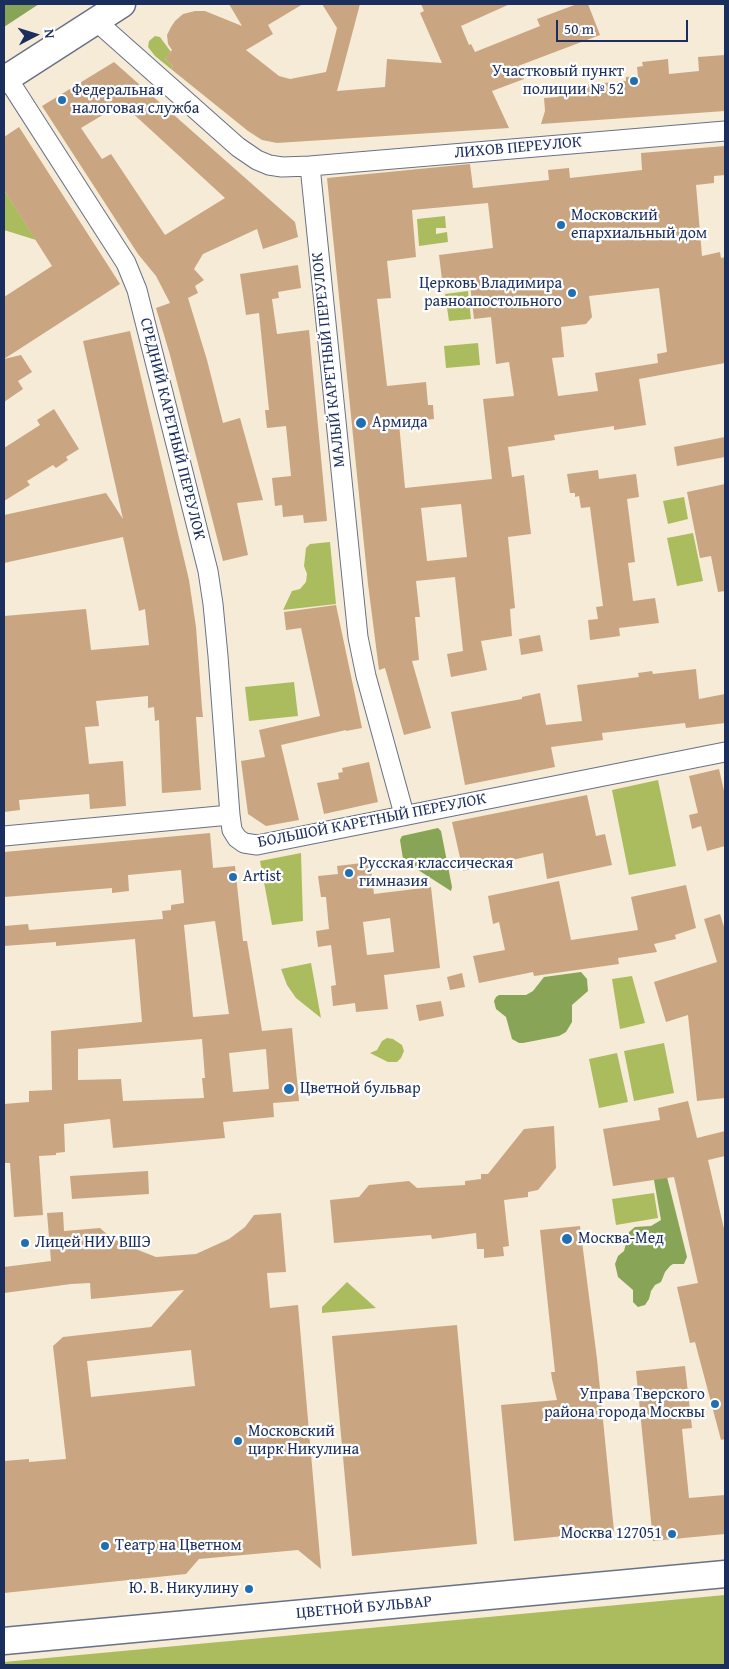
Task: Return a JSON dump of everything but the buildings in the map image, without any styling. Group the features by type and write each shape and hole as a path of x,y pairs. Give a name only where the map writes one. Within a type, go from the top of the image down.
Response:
{"main road":[{"path":"5,77 122,4"},
{"name":"ЦВЕТНОЙ БУЛЬВАР","path":"4,1641 725,1574"}],"street":[{"path":"96,20 238,147 257,160 269,165 282,167 310,166"},
{"name":"СРЕДНИЙ КАРЕТНЫЙ ПЕРЕУЛОК","path":"5,77 126,263 137,290 208,571 218,647 230,815"},
{"name":"ЛИХОВ ПЕРЕУЛОК","path":"310,166 725,131"},
{"name":"МАЛЫЙ КАРЕТНЫЙ ПЕРЕУЛОК","path":"310,166 358,637 404,814"},
{"name":"БОЛЬШОЙ КАРЕТНЫЙ ПЕРЕУЛОК","path":"230,815 232,830 244,843 250,845 305,836 404,814 725,752"},
{"path":"4,836 230,815"}],"green space":[{"path":"4,4 39,4 4,27"},
{"path":"155,36 160,37 171,52 165,59 173,66 171,69 155,56 148,47 149,41"},
{"path":"4,190 36,240 4,230"},
{"path":"445,216 446,228 436,228 436,234 447,232 448,242 419,246 417,219"},
{"path":"468,291 471,319 449,321 445,294"},
{"path":"478,343 480,365 446,368 444,346"},
{"path":"684,497 688,519 668,524 663,501"},
{"path":"693,533 703,581 677,586 667,538"},
{"path":"330,542 336,604 283,610 292,591 300,589 306,582 307,574 304,566 306,548 310,544"},
{"path":"294,682 298,716 249,721 245,687"},
{"path":"658,780 676,866 629,875 612,790"},
{"path":"438,828 441,831 452,887 451,891 403,859 400,840 402,836"},
{"path":"301,853 303,921 272,925 260,861"},
{"path":"311,963 321,1018 296,998 287,985 281,969"},
{"path":"581,972 587,979 588,991 572,1005 572,1022 566,1032 559,1036 523,1043 512,1039 506,1017 496,1009 494,1001 496,997 499,995 526,995 533,991 544,977"},
{"path":"632,976 645,1023 620,1029 612,979"},
{"path":"387,1038 393,1039 402,1045 404,1051 397,1062 388,1062 370,1053 377,1050 382,1041"},
{"path":"664,1043 674,1093 634,1101 624,1051"},
{"path":"617,1053 628,1102 599,1108 589,1059"},
{"path":"651,1163 667,1177 687,1257 684,1264 673,1264 670,1266 661,1282 655,1285 651,1291 645,1305 638,1307 633,1302 633,1290 618,1277 615,1264 618,1256 624,1251 629,1232 635,1227 651,1226 661,1220"},
{"path":"654,1193 658,1218 616,1225 612,1199"},
{"path":"347,1282 376,1308 322,1313 322,1307"},
{"path":"725,1595 725,1665 4,1665 4,1662"}],"place":[{"name":"Участковый пункт полиции № 52","path":"634,81"},
{"name":"Федеральная налоговая служба","path":"62,100"},
{"name":"Московский епархиальный дом","path":"561,225"},
{"name":"Церковь Владимира равноапостольного","path":"572,293"},
{"name":"Армида","path":"361,423"},
{"name":"Русская классическая гимназия","path":"349,873"},
{"name":"Artist","path":"233,877"},
{"name":"Цветной бульвар","path":"289,1089"},
{"name":"Москва-Мед","path":"567,1239"},
{"name":"Лицей НИУ ВШЭ","path":"25,1243"},
{"name":"Управа Тверского района города Москвы","path":"715,1404"},
{"name":"Московский цирк Никулина","path":"238,1441"},
{"name":"Москва 127051","path":"672,1534"},
{"name":"Театр на Цветном","path":"105,1546"},
{"name":"Ю. В. Никулину","path":"249,1589"}]}
